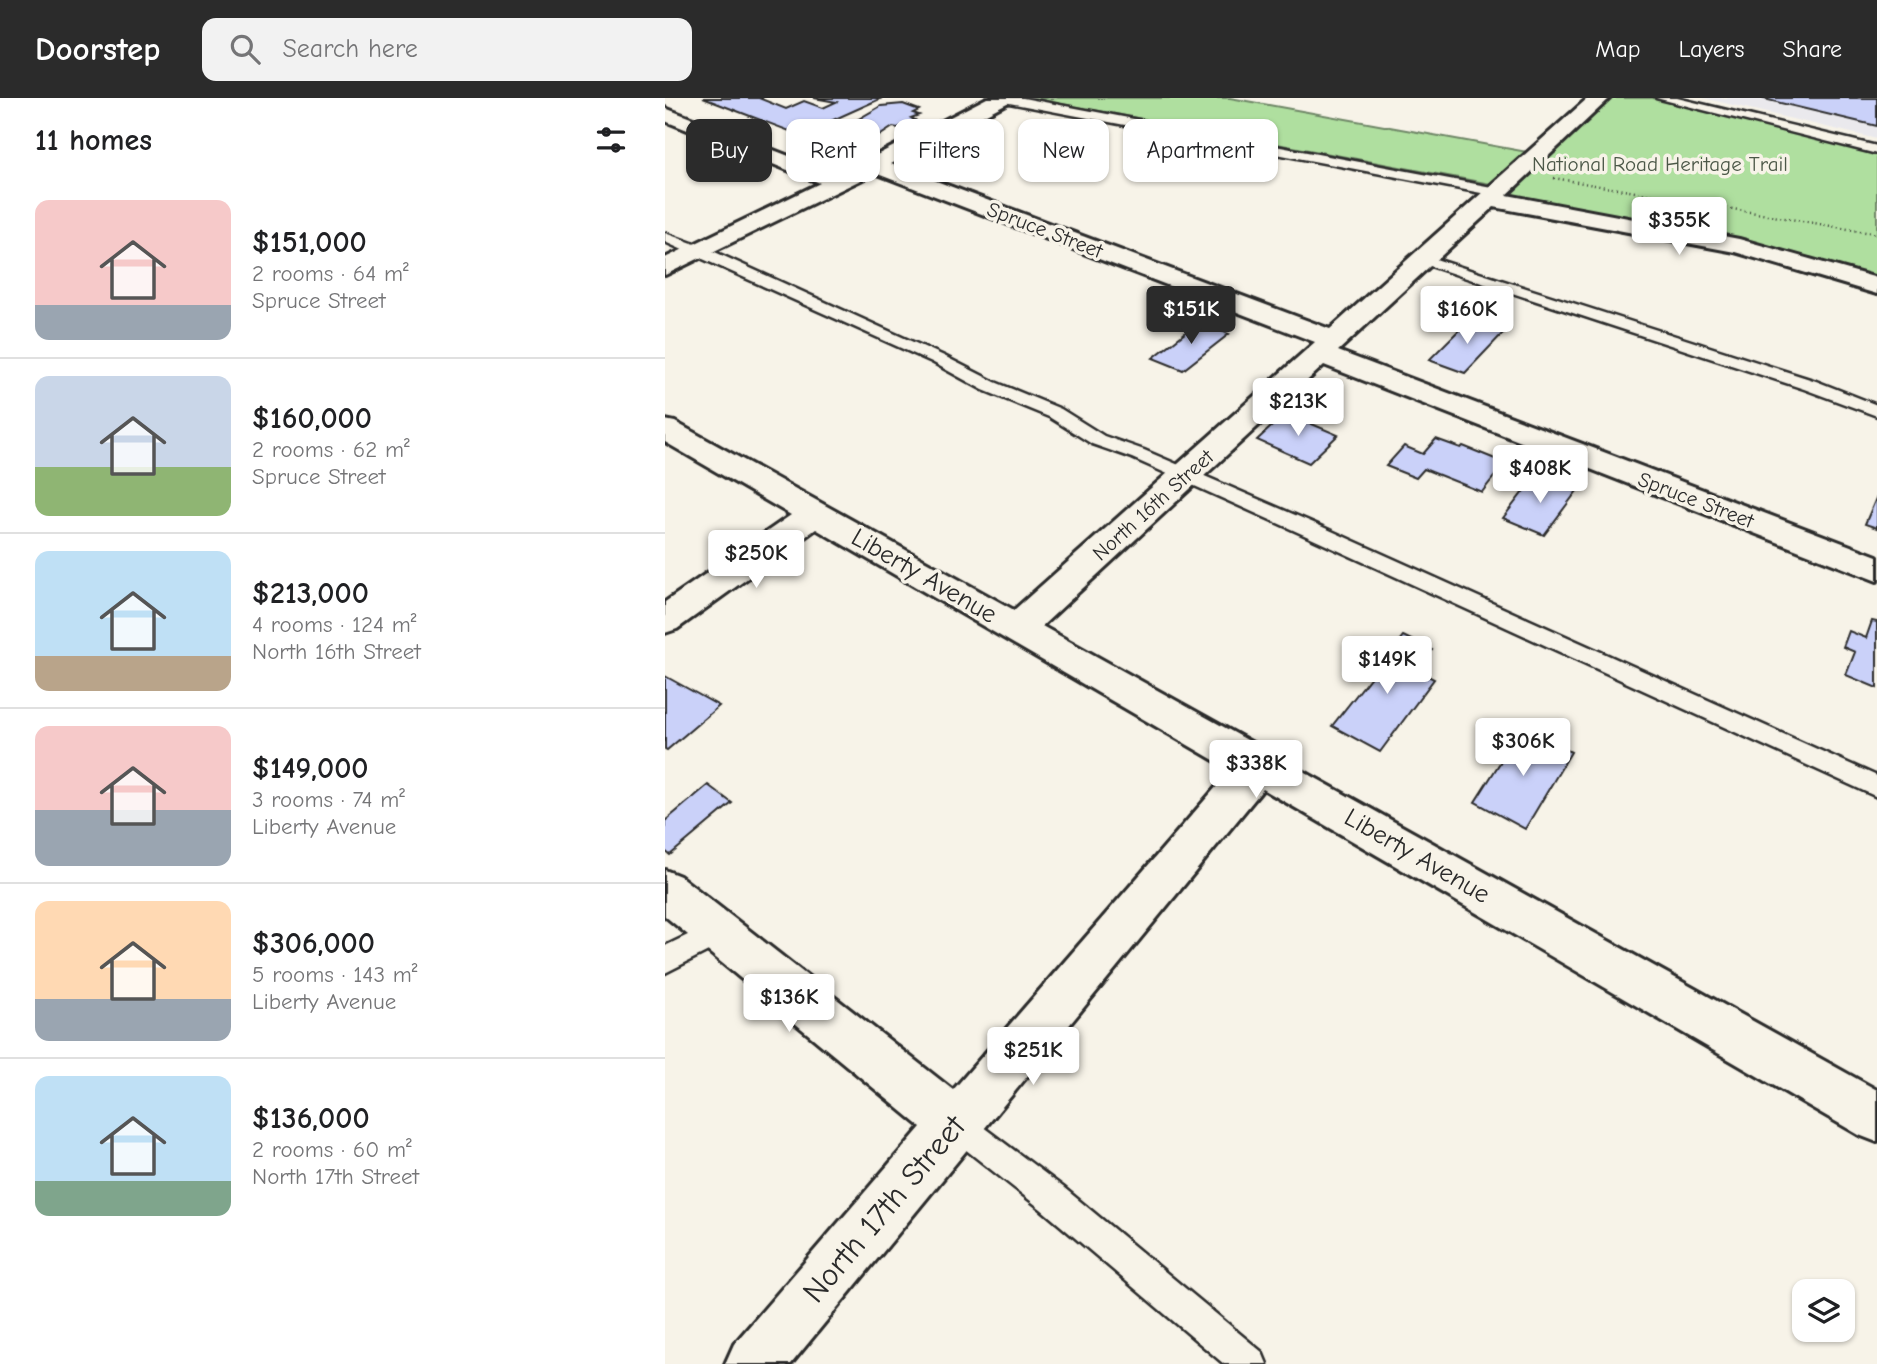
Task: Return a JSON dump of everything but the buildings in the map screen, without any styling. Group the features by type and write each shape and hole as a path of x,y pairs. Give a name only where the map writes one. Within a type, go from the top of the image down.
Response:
{"street":[{"path":"880,161 1003,98"},
{"name":"North 16th Street","path":"1016,629 1600,98"},
{"path":"665,114 839,183"},
{"name":"Spruce Street","path":"880,168 1877,569"},
{"path":"665,268 839,183"},
{"path":"1493,195 1739,246 1877,286"},
{"name":"Liberty Avenue","path":"665,429 1877,1117"},
{"path":"665,620 815,514"},
{"name":"North 17th Street","path":"754,1364 1258,766"},
{"path":"665,890 956,1124"}],"lane":[{"path":"1003,98 1493,195"},
{"path":"1662,98 1877,150"},
{"path":"665,237 938,359 989,386 1055,413 1098,440 1322,534 1877,787"},
{"path":"1423,259 1809,385 1877,411"},
{"path":"665,960 717,933"},
{"path":"956,1124 1052,1198 1250,1364"}],"path":[{"path":"1545,177 1877,234"}],"shaded area":[{"path":"1703,98 1877,98 1877,139"}],"green space":[{"name":"National Road Heritage Trail","path":"1029,98 1230,98 1538,154 1600,98 1662,98 1877,150 1877,286 1739,246 1488,199 1502,186 1278,144 1278,119 1142,119"}]}
